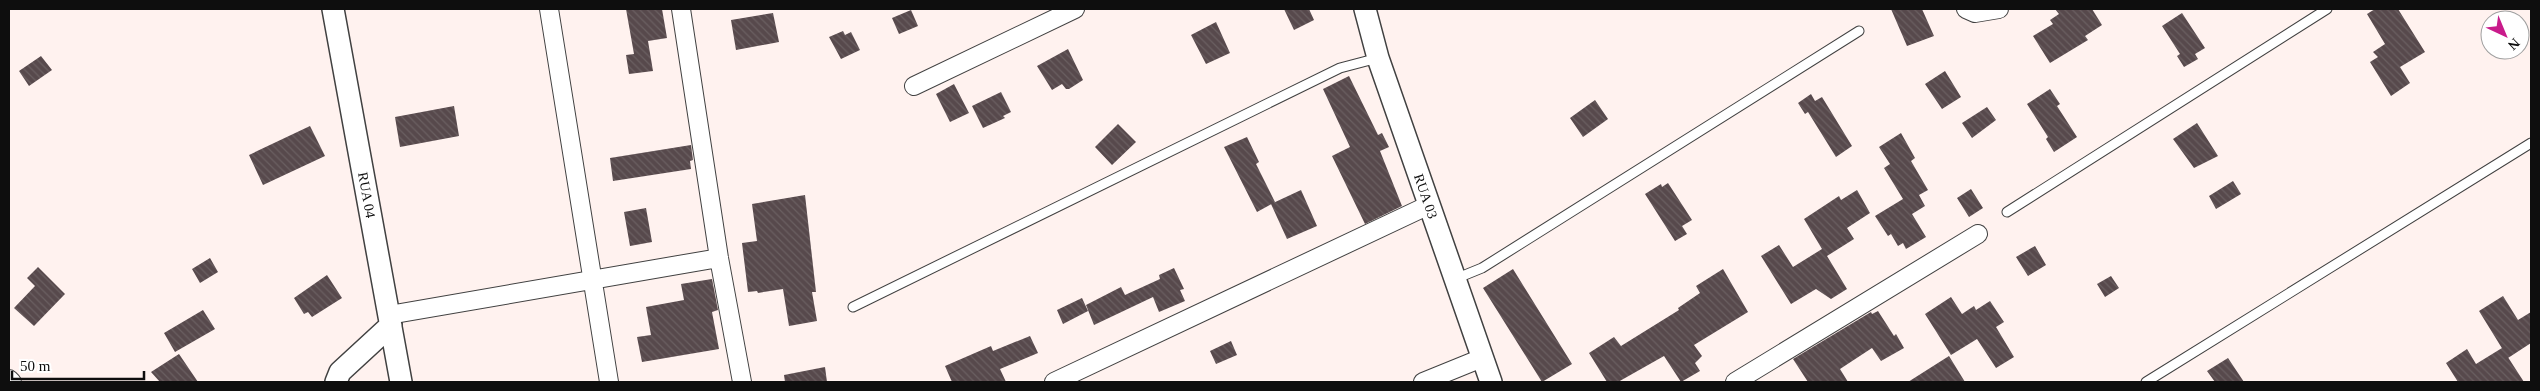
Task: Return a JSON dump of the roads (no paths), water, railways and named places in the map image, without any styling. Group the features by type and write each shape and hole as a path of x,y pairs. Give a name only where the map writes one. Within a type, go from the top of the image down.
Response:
{"street":[{"name":"RUA 04","path":"333,9 401,382"},
{"path":"549,9 609,382"},
{"path":"681,9 719,258 742,382"},
{"path":"914,86 1075,9"},
{"name":"RUA 03","path":"1365,9 1378,58 1491,382"},
{"path":"1966,9 1975,13 1999,9"},
{"path":"1054,382 1430,205"},
{"path":"1735,382 1978,234"},
{"path":"336,382 340,372 390,320 592,280 719,258"},
{"path":"1424,382 1482,358"},
{"path":"9,379 12,382"}],"lane":[{"path":"2008,212 2327,9"},
{"path":"1454,280 1482,268 1859,31"},
{"path":"853,307 1340,68 1378,58"},
{"path":"2146,382 2531,143"}]}
